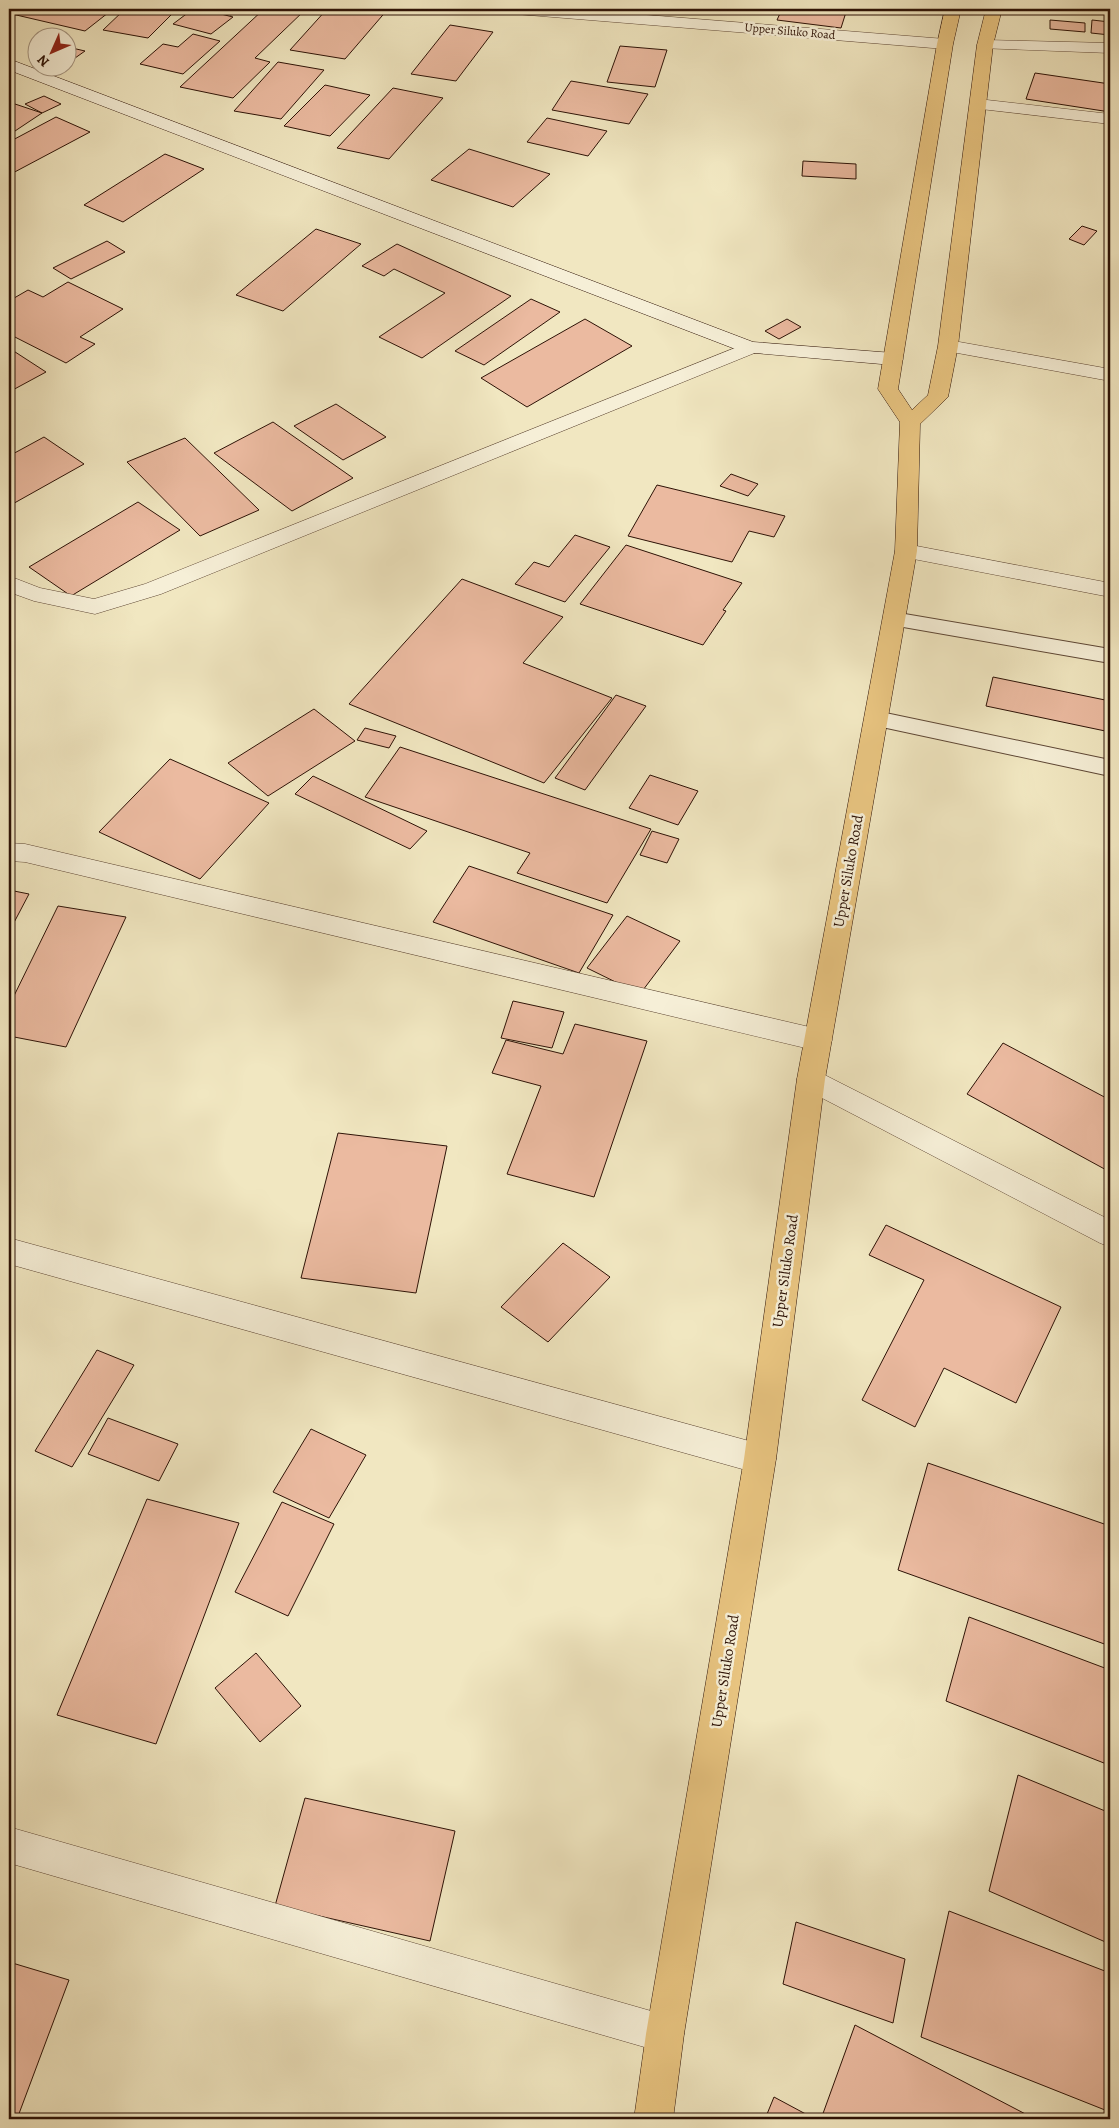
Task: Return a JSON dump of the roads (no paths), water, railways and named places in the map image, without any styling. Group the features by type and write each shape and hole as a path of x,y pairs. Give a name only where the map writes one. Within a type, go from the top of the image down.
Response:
{"main road":[{"path":"953,9 945,44 888,389 910,422 938,397 948,346 985,45 994,9"},
{"name":"Upper Siluko Road","path":"653,2119 665,2034 760,1459 811,1079 906,551 910,422"}],"street":[{"name":"Upper Siluko Road","path":"516,9 945,44"},
{"path":"985,45 1110,48"},
{"path":"10,66 750,348 894,359"},
{"path":"978,104 1110,119"},
{"path":"948,346 1110,375"},
{"path":"9,583 34,594 95,606 153,590 750,348"},
{"path":"906,551 1110,590"},
{"path":"9,852 25,853 818,1040"},
{"path":"811,1079 1110,1234"},
{"path":"9,1251 760,1459"},
{"path":"9,1845 665,2034"}],"lane":[{"path":"893,619 1110,656"},
{"path":"876,719 1110,768"}]}
